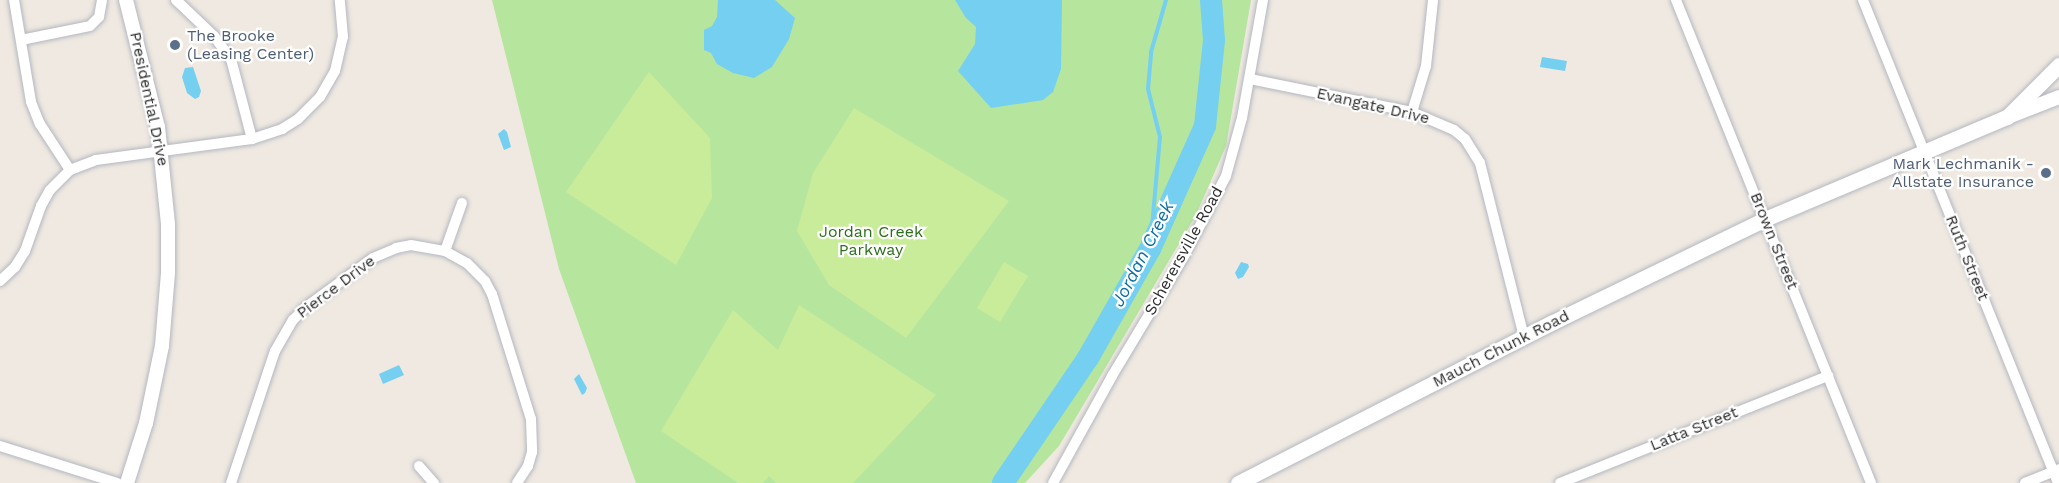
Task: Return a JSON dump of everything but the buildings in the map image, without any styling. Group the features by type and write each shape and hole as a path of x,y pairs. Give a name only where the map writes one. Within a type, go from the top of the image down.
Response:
{"main road":[{"path":"2007,117 2059,65"},
{"name":"Mauch Chunk Road","path":"1238,483 1524,337 1765,219 2007,117"}],"street":[{"path":"14,0 31,102 37,119 70,170"},
{"path":"21,40 90,26 99,17 102,0"},
{"name":"Presidential Drive","path":"126,0 147,78 161,152 168,224 165,315 155,384 128,483"},
{"path":"176,0 214,36 231,59 252,139"},
{"path":"0,281 15,267 25,251 40,206 50,190 70,170 96,160 252,139 282,129 298,119 327,87 340,56 343,37 340,0"},
{"name":"Scherersville Road","path":"1053,483 1213,203 1232,157 1250,79 1263,0"},
{"path":"1412,112 1426,66 1433,0"},
{"name":"Brown Street","path":"1676,0 1871,483"},
{"name":"Ruth Street","path":"1863,0 2056,470 2058,483"},
{"name":"Evangate Drive","path":"1250,79 1412,112 1454,130 1474,151 1480,163 1524,337"},
{"path":"2007,117 2059,97"},
{"path":"445,251 462,203"},
{"name":"Pierce Drive","path":"231,483 274,351 293,320 306,307 381,253 411,245 445,251 477,271 492,294 531,419 532,452 528,466 517,483"},
{"name":"Latta Street","path":"1560,483 1828,376"},
{"path":"0,446 117,483"},
{"path":"418,466 434,483"},
{"path":"2025,483 2056,470"}],"green space":[{"name":"Jordan Creek Parkway","path":"492,0 1251,0 1226,146 1196,215 1059,446 1025,483 636,483 559,269"},
{"path":"649,72 710,138 712,198 676,265 566,192"},
{"path":"854,108 1009,201 906,338 829,285 797,231 813,173"},
{"path":"1004,262 1028,276 1000,322 977,308"},
{"path":"799,305 936,395 853,483 776,483 769,476 763,483 738,483 661,431 733,310 778,350"}],"water":[{"path":"718,0 775,0 795,18 789,39 772,67 754,78 733,73 717,64 711,53 704,50 704,30 712,26 717,17"},
{"path":"955,0 1062,0 1061,69 1053,92 1043,100 991,108 958,71 975,44 976,27 966,18"},
{"path":"1542,57 1567,61 1565,71 1540,67"},
{"path":"193,67 201,91 199,97 195,99 187,93 182,77 185,68"},
{"path":"504,129 511,147 504,150 498,134"},
{"path":"1241,262 1248,264 1249,267 1243,277 1238,279 1235,273"},
{"path":"399,365 404,375 383,384 379,374"},
{"path":"579,374 587,388 582,395 574,379"}],"waterway":[{"path":"1150,249 1160,137 1148,89 1151,52 1166,0"},
{"name":"Jordan Creek","path":"1003,483 1088,358 1150,249 1205,126 1214,40 1211,0"}],"place":[{"name":"The Brooke (Leasing Center)","path":"175,45"},
{"name":"Mark Lechmanik - Allstate Insurance","path":"2046,173"}]}
